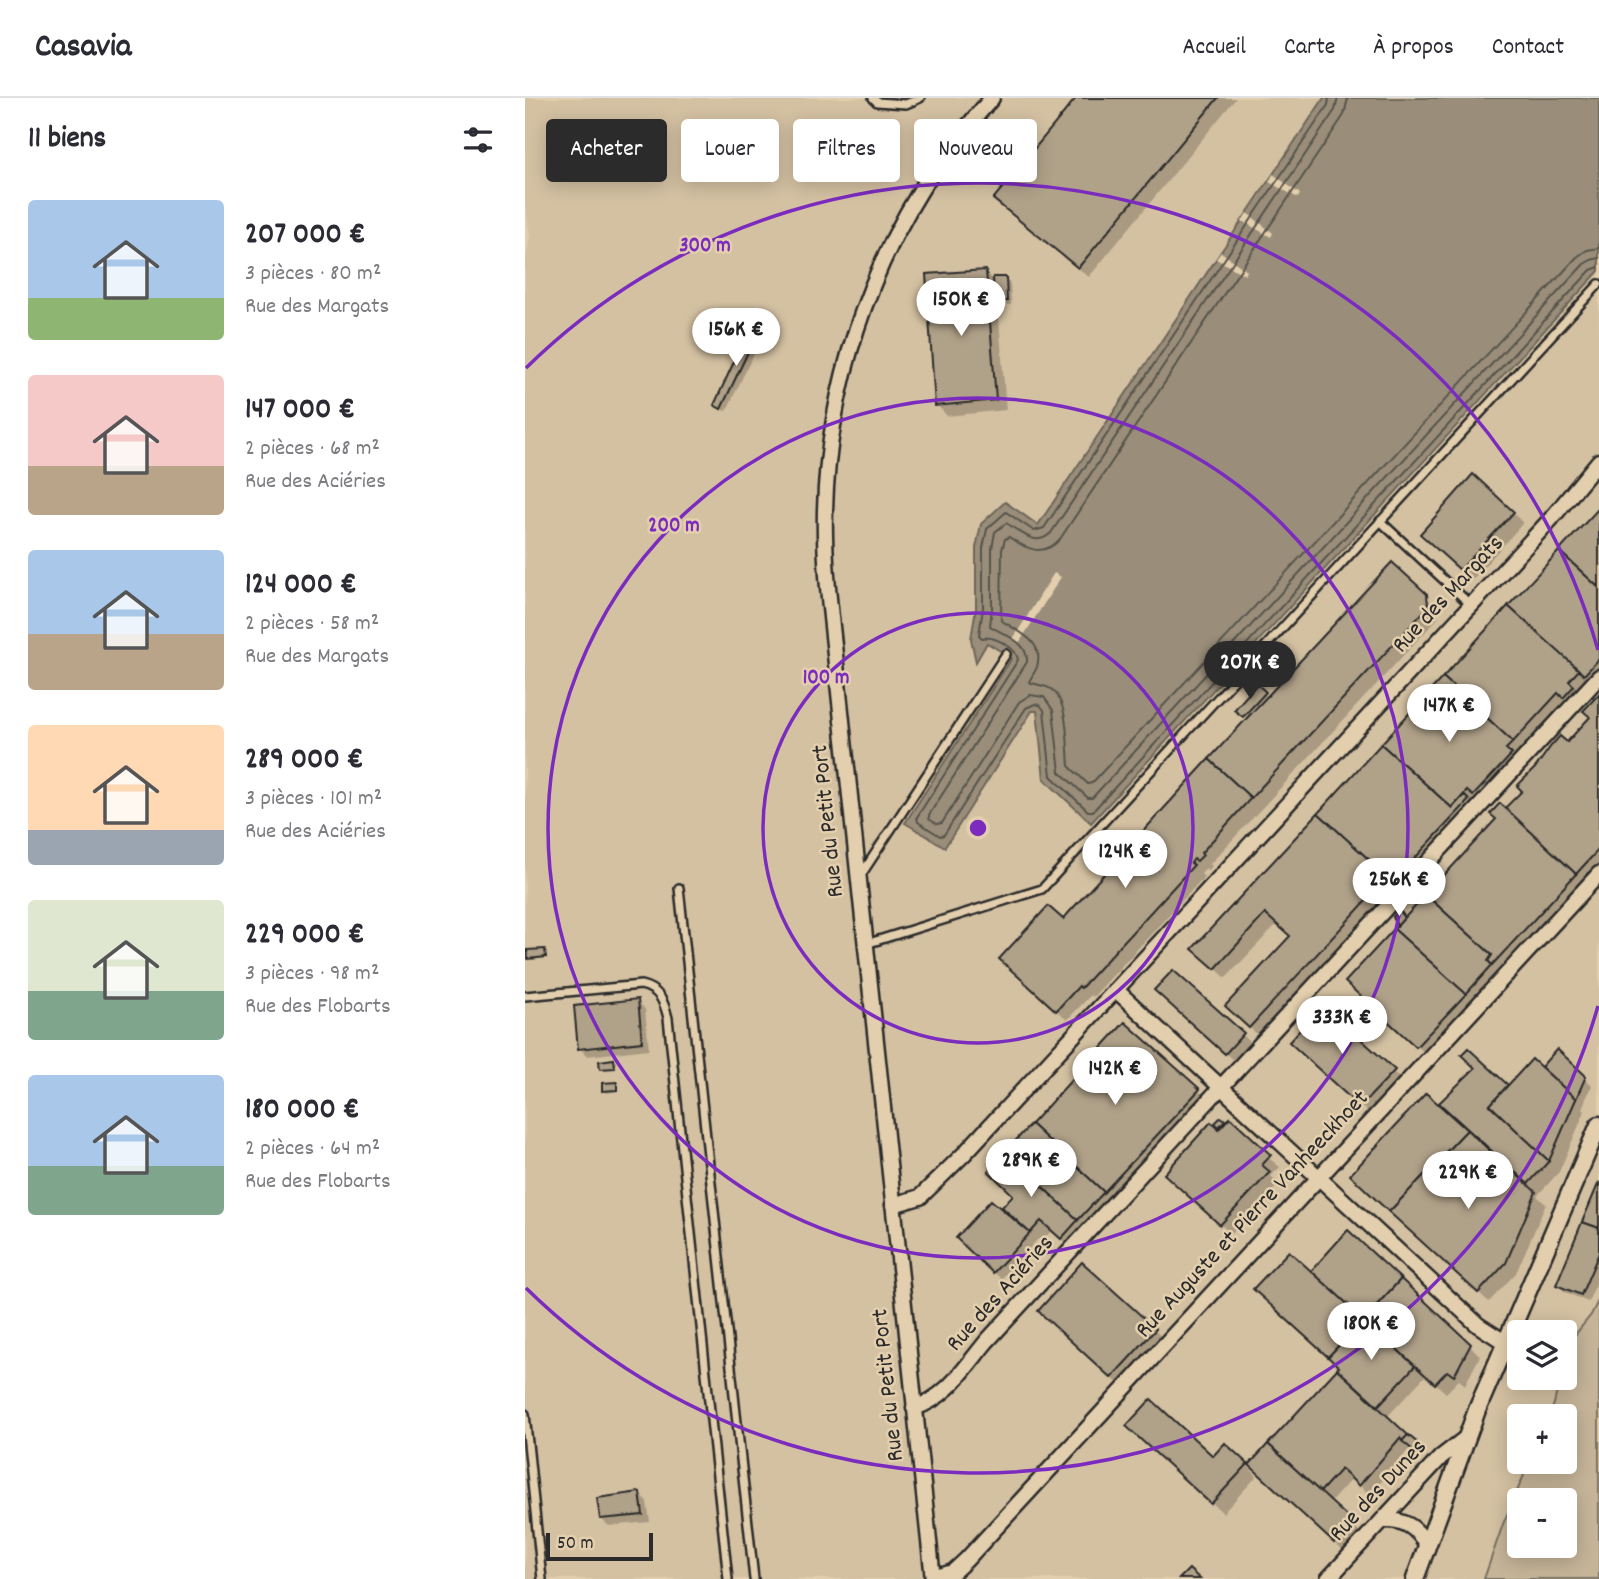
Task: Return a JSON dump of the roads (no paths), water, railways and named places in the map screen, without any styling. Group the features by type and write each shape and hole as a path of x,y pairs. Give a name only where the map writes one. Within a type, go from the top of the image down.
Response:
{"street":[{"name":"Rue du Petit Port","path":"933,1578 825,556 826,485 838,401 863,311 899,230 940,161 992,98"},
{"name":"Rue des Margats","path":"893,1205 915,1200 935,1184 1551,519 1599,461"},
{"name":"Rue des Aciéries","path":"914,1408 930,1402 942,1393 1599,677"},
{"name":"Rue Auguste et Pierre Vanheeckhoet","path":"933,1578 953,1572 966,1560 1599,874"},
{"path":"1116,990 1478,1325 1506,1343"},
{"path":"1415,1579 1467,1437 1599,1125"},
{"name":"Rue des Dunes","path":"1328,1579 1441,1457 1467,1437"},
{"path":"1383,1520 1398,1520 1409,1524 1427,1545"}],"lane":[{"path":"873,98 877,102 906,104 920,98"},
{"path":"865,944 1042,889 1599,284"},
{"path":"1380,521 1471,606"},
{"path":"859,879 1006,654"},
{"path":"679,888 754,1579"},
{"path":"525,996 641,985 652,989 664,1003 668,1018 728,1579"},
{"path":"525,1414 542,1579"}],"water":[{"path":"1324,98 1599,98 1599,271 1091,823 1044,779 1037,711 1032,711 945,847 905,823 1012,658 987,643 976,662 971,639 976,608 976,548 981,524 1005,502 1038,525"}]}
